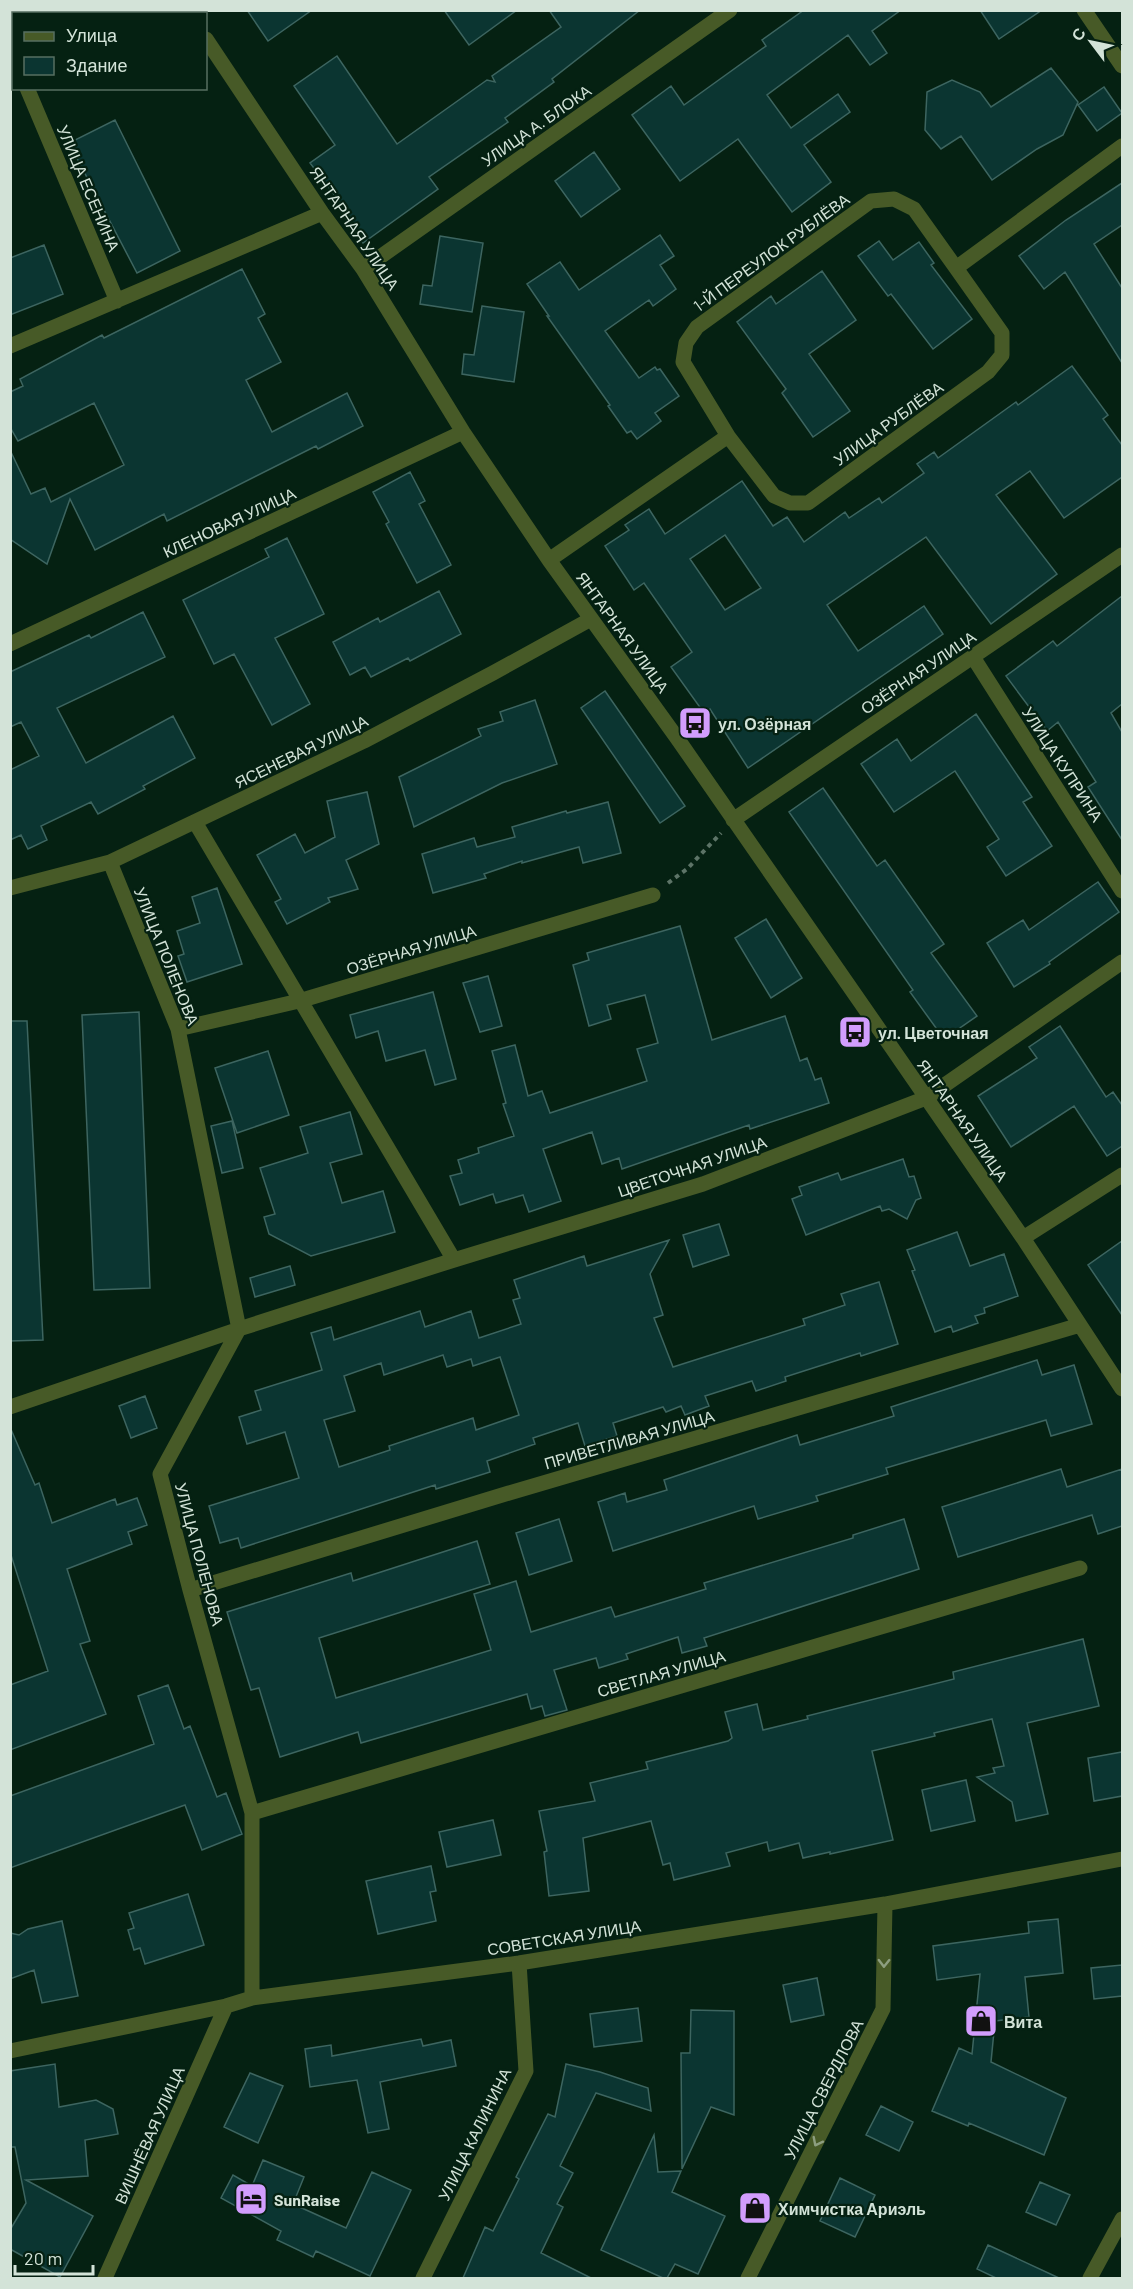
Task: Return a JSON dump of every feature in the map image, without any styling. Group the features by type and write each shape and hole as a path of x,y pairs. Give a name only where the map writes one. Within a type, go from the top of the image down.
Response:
{"street":[{"name":"УЛИЦА А. БЛОКА","path":"363,269 730,10"},
{"path":"1084,10 1122,66"},
{"name":"ЯНТАРНАЯ УЛИЦА","path":"207,40 322,213 363,269 463,432 549,560 678,738 1023,1238 1122,1389"},
{"name":"УЛИЦА ЕСЕНИНА","path":"28,90 117,301"},
{"path":"956,268 1122,146"},
{"name":"1-Й ПЕРЕУЛОК РУБЛЁВА","path":"728,436 683,362 686,343 697,327 871,201 894,199 914,209 956,268"},
{"path":"10,346 322,213"},
{"name":"УЛИЦА РУБЛЁВА","path":"728,436 774,496 790,503 808,504 988,372 1002,355 1002,333 956,268"},
{"name":"КЛЕНОВАЯ УЛИЦА","path":"10,644 463,432"},
{"path":"549,560 728,436"},
{"name":"ОЗЁРНАЯ УЛИЦА","path":"733,820 1122,555"},
{"name":"ЯСЕНЕВАЯ УЛИЦА","path":"13,888 110,862 364,741 591,619"},
{"name":"УЛИЦА КУПРИНА","path":"973,657 1122,891"},
{"path":"195,822 454,1260"},
{"name":"УЛИЦА ПОЛЕНОВА","path":"110,862 178,1029 239,1329 160,1474 252,1813 252,1998"},
{"name":"ОЗЁРНАЯ УЛИЦА","path":"178,1029 299,1001 653,895"},
{"name":"ЦВЕТОЧНАЯ УЛИЦА","path":"10,1407 239,1329 703,1184 926,1098 1122,962"},
{"path":"1023,1238 1122,1175"},
{"name":"ПРИВЕТЛИВАЯ УЛИЦА","path":"190,1590 509,1493 1080,1326"},
{"name":"СВЕТЛАЯ УЛИЦА","path":"252,1813 1080,1568"},
{"name":"СОВЕТСКАЯ УЛИЦА","path":"10,2051 226,2006 252,1998 519,1963 885,1904 1122,1859"},
{"name":"УЛИЦА СВЕРДЛОВА","path":"748,2278 884,2009 885,1904"},
{"name":"УЛИЦА КАЛИНИНА","path":"423,2278 526,2071 519,1963"},
{"name":"ВИШНЁВАЯ УЛИЦА","path":"105,2278 226,2006"},
{"path":"1090,2278 1122,2219"}],"path":[{"path":"653,895 687,869 733,820"}],"building":[{"path":"247,10 312,10 268,41"},
{"path":"444,10 517,10 469,45"},
{"path":"549,10 640,10 552,79 554,82 505,118 508,122 429,177 438,189 363,243 345,218 349,214 310,163 335,145 294,86 337,56 397,144 487,80 495,82 492,76 561,27"},
{"path":"804,10 901,10 872,31 887,53 870,65 848,35 767,95 791,128 838,94 850,112 804,145 831,182 792,212 738,139 680,181 632,115 671,86 684,105 766,46 762,40"},
{"path":"980,10 1042,10 999,39"},
{"path":"1051,68 1078,102 1063,135 1037,149 992,180 961,136 941,149 925,130 927,92 952,80 980,92 991,107"},
{"path":"1104,87 1122,113 1097,131 1078,105"},
{"path":"115,120 180,251 137,273 69,143"},
{"path":"594,152 620,189 581,217 555,181"},
{"path":"1122,183 1122,225 1094,244 1122,288 1122,363 1065,272 1044,289 1019,256 1066,220"},
{"path":"660,235 674,256 660,265 676,289 653,306 649,300 605,331 639,378 655,367 657,370 660,369 679,396 655,413 661,421 637,439 631,431 627,433 527,284 560,262 579,290"},
{"path":"440,236 483,243 472,312 420,304 423,285 432,286"},
{"path":"879,241 893,260 919,242 934,263 931,265 972,319 933,349 891,294 888,296 858,256"},
{"path":"44,245 63,294 10,315 10,258"},
{"path":"242,269 265,314 258,318 281,362 246,380 272,432 347,393 363,426 318,449 316,446 167,521 164,514 95,550 70,499 47,564 10,539 10,450 31,494 45,488 51,502 124,465 94,403 18,441 10,427 10,392 23,386 20,379 102,335 104,338"},
{"path":"822,271 856,320 809,354 850,411 813,437 782,393 786,389 737,322 771,296 776,304"},
{"path":"482,306 524,312 514,382 462,374 464,354 474,355"},
{"path":"1072,366 1108,415 1103,419 1122,445 1122,477 1064,518 1030,471 996,495 1057,574 991,624 926,537 827,605 858,651 924,606 943,634 748,768 710,709 704,713 671,667 692,652 644,583 634,590 605,546 629,530 625,525 649,509 665,534 742,481 773,526 787,517 804,542 845,512 849,518 879,498 882,503 924,473 917,464 934,452 938,458 1016,402 1018,405","holes":["725,535 761,588 725,610 690,559"]},
{"path":"410,472 425,501 419,504 451,565 417,583 386,524 389,522 373,492"},
{"path":"287,538 324,614 275,638 310,704 272,725 234,654 214,664 183,600 269,557 265,549"},
{"path":"439,591 461,634 410,661 408,658 371,677 365,667 350,675 333,642 378,618 380,622"},
{"path":"1122,596 1122,704 1111,713 1122,732 1122,840 1088,787 1096,782 1058,722 1047,731 1006,676 1053,641 1057,646"},
{"path":"143,612 165,657 57,708 86,763 173,716 195,758 143,786 145,789 98,814 91,802 41,826 47,840 28,849 21,835 10,840 10,770 39,756 21,722 10,727 10,672 89,635 91,638"},
{"path":"605,691 685,806 660,823 581,708"},
{"path":"535,700 557,764 502,783 414,827 399,777 481,736 478,729 503,721 500,712"},
{"path":"976,714 1032,797 1023,802 1052,846 1006,876 987,847 999,839 955,771 894,812 861,764 897,739 911,761"},
{"path":"823,788 877,866 885,860 944,944 931,953 977,1016 944,1039 910,992 913,990 789,812"},
{"path":"367,792 379,844 346,860 358,889 328,898 330,902 287,924 275,902 281,899 257,855 295,834 305,853 335,837 327,801"},
{"path":"608,802 621,853 583,863 579,847 522,863 522,861 484,874 486,878 433,893 422,854 474,838 477,847 515,837 512,827 566,811 567,813"},
{"path":"1098,882 1119,912 1049,962 1050,964 1014,987 987,943 1023,920 1029,930"},
{"path":"217,888 242,964 187,982 178,956 184,954 177,931 200,923 192,897"},
{"path":"766,919 802,978 771,998 735,938"},
{"path":"680,926 712,1040 785,1016 800,1061 807,1058 815,1080 821,1078 829,1103 750,1129 749,1125 622,1169 619,1158 602,1164 592,1132 543,1149 561,1201 529,1212 523,1195 496,1203 493,1194 460,1205 450,1176 462,1173 458,1160 479,1153 478,1148 514,1136 503,1104 506,1103 492,1051 515,1045 528,1096 542,1091 550,1113 647,1081 637,1049 658,1043 645,995 607,1005 611,1019 589,1026 573,965 589,960 587,953"},
{"path":"488,976 502,1026 480,1032 463,983"},
{"path":"433,992 456,1079 435,1085 425,1050 386,1061 378,1031 356,1038 350,1015"},
{"path":"139,1012 150,1288 94,1290 82,1015"},
{"path":"10,1021 27,1021 43,1340 10,1341"},
{"path":"1060,1026 1106,1097 1113,1092 1122,1105 1122,1146 1107,1156 1074,1106 1011,1147 978,1096 1037,1058 1029,1047"},
{"path":"268,1051 289,1115 237,1133 215,1068"},
{"path":"350,1112 362,1154 330,1163 342,1203 383,1191 395,1232 311,1256 269,1234 264,1217 275,1214 260,1168 308,1153 300,1127"},
{"path":"232,1121 243,1168 222,1173 211,1126"},
{"path":"903,1159 909,1177 914,1176 921,1198 916,1200 907,1219 889,1209 882,1211 880,1206 806,1235 792,1199 802,1195 799,1187 838,1173 841,1180"},
{"path":"719,1224 729,1255 693,1267 683,1235"},
{"path":"957,1232 970,1266 1004,1254 1018,1296 984,1308 985,1313 975,1316 978,1323 953,1332 951,1326 935,1332 912,1271 915,1270 907,1250"},
{"path":"669,1240 650,1274 663,1315 654,1318 673,1367 805,1325 803,1319 845,1305 841,1294 879,1282 898,1344 861,1356 860,1353 785,1377 786,1381 756,1391 752,1381 705,1396 709,1406 685,1415 681,1406 666,1412 663,1407 613,1423 617,1436 585,1446 578,1423 533,1438 535,1444 487,1461 490,1472 436,1489 435,1485 241,1548 238,1538 220,1543 209,1506 299,1478 285,1432 247,1444 239,1417 261,1410 255,1391 322,1370 311,1333 331,1327 334,1340 420,1311 425,1327 471,1311 479,1338 521,1324 513,1300 520,1298 514,1280 584,1256 587,1266","holes":["443,1355 447,1367 471,1359 473,1366 500,1357 519,1415 476,1430 473,1418 389,1446 390,1450 339,1467 324,1420 355,1411 344,1376 381,1363 384,1375"]},
{"path":"1122,1241 1122,1315 1088,1265"},
{"path":"290,1266 295,1285 255,1297 250,1278"},
{"path":"1037,1360 1042,1375 1074,1365 1092,1424 1051,1436 1046,1420 886,1468 888,1474 816,1496 818,1501 758,1519 754,1506 613,1551 598,1502 625,1493 627,1502 667,1490 664,1480 797,1435 800,1445 894,1416 891,1407"},
{"path":"145,1396 157,1428 131,1438 119,1406"},
{"path":"10,1427 35,1485 39,1483 52,1523 115,1499 117,1505 137,1498 147,1525 128,1532 132,1544 67,1569 90,1641 80,1644 106,1714 10,1750 10,1685 48,1671 10,1552"},
{"path":"1061,1469 1067,1487 1122,1469 1122,1526 1098,1534 1092,1515 958,1557 942,1507"},
{"path":"559,1519 572,1561 529,1575 516,1533"},
{"path":"904,1519 919,1569 704,1638 707,1646 682,1653 678,1637 626,1654 628,1659 599,1668 596,1658 554,1670 567,1710 545,1716 542,1706 531,1709 527,1694 361,1743 358,1732 280,1757 259,1688 251,1690 227,1612 351,1573 353,1581 477,1541 490,1584 319,1638 336,1698 491,1650 474,1594 516,1581 531,1632 611,1607 615,1617 706,1589 704,1583 853,1538 853,1535"},
{"path":"1083,1639 1099,1706 1027,1723 1048,1814 1016,1821 1012,1802 977,1777 995,1773 993,1768 1004,1766 992,1719 872,1751 893,1840 803,1858 799,1843 769,1851 767,1842 726,1853 730,1866 674,1880 670,1863 663,1865 651,1821 583,1838 589,1891 549,1896 544,1852 547,1851 539,1811 595,1801 590,1783 648,1769 646,1762 728,1741 732,1738 725,1712 757,1704 763,1730 808,1719 807,1716 954,1679 953,1672"},
{"path":"168,1685 184,1729 190,1726 217,1797 226,1793 242,1834 202,1850 185,1805 10,1868 10,1796 154,1744 138,1696"},
{"path":"1122,1752 1122,1796 1094,1801 1088,1758"},
{"path":"966,1780 975,1821 931,1831 922,1790"},
{"path":"493,1820 501,1855 447,1867 439,1832"},
{"path":"431,1866 436,1891 430,1892 436,1921 378,1934 366,1881"},
{"path":"188,1894 204,1945 145,1964 140,1948 134,1950 128,1930 134,1928 129,1913"},
{"path":"1058,1919 1063,1973 1025,1977 1029,2017 995,2021 991,2062 1066,2098 1044,2155 969,2123 968,2126 932,2111 959,2048 972,2054 980,1974 937,1980 933,1946 1029,1933 1028,1922"},
{"path":"62,1921 78,1996 42,2003 34,1970 10,1979 10,1933 19,1935 28,1929"},
{"path":"1122,1965 1122,1996 1094,1999 1091,1968"},
{"path":"817,1978 824,2015 791,2022 783,1985"},
{"path":"638,2008 642,2041 594,2047 590,2014"},
{"path":"691,2010 734,2011 734,2115 711,2107 682,2169 681,2053 690,2053"},
{"path":"421,2039 423,2046 451,2040 456,2066 380,2082 389,2129 368,2133 357,2080 310,2087 305,2049 331,2045 332,2056"},
{"path":"55,2064 59,2107 96,2100 113,2109 118,2134 85,2140 88,2176 26,2180 93,2216 60,2277 10,2249 10,2230 26,2203 15,2147 10,2147 10,2071"},
{"path":"566,2064 600,2072 648,2088 651,2111 596,2093 560,2166 573,2173 557,2204 563,2207 541,2253 591,2278 463,2278 485,2227 493,2231 519,2179 516,2177 548,2114 555,2117"},
{"path":"250,2073 283,2086 258,2143 224,2127"},
{"path":"881,2106 913,2122 899,2151 866,2135"},
{"path":"654,2135 658,2172 681,2171 672,2192 725,2216 698,2274 675,2264 667,2278 663,2278 601,2250"},
{"path":"263,2160 304,2177 293,2204 346,2228 372,2172 411,2190 370,2276 316,2251 313,2257 277,2240 281,2231 221,2198 233,2175 252,2186"},
{"path":"840,2178 875,2195 855,2237 820,2221"},
{"path":"1040,2182 1070,2195 1056,2225 1026,2212"},
{"path":"988,2245 1059,2278 996,2278 977,2269"}],"place":[{"name":"ул. Озёрная","path":"695,723"},
{"name":"ул. Цветочная","path":"855,1032"},
{"name":"Вита","path":"981,2021"},
{"name":"SunRaise","path":"251,2199"},
{"name":"Химчистка Ариэль","path":"755,2208"}]}
